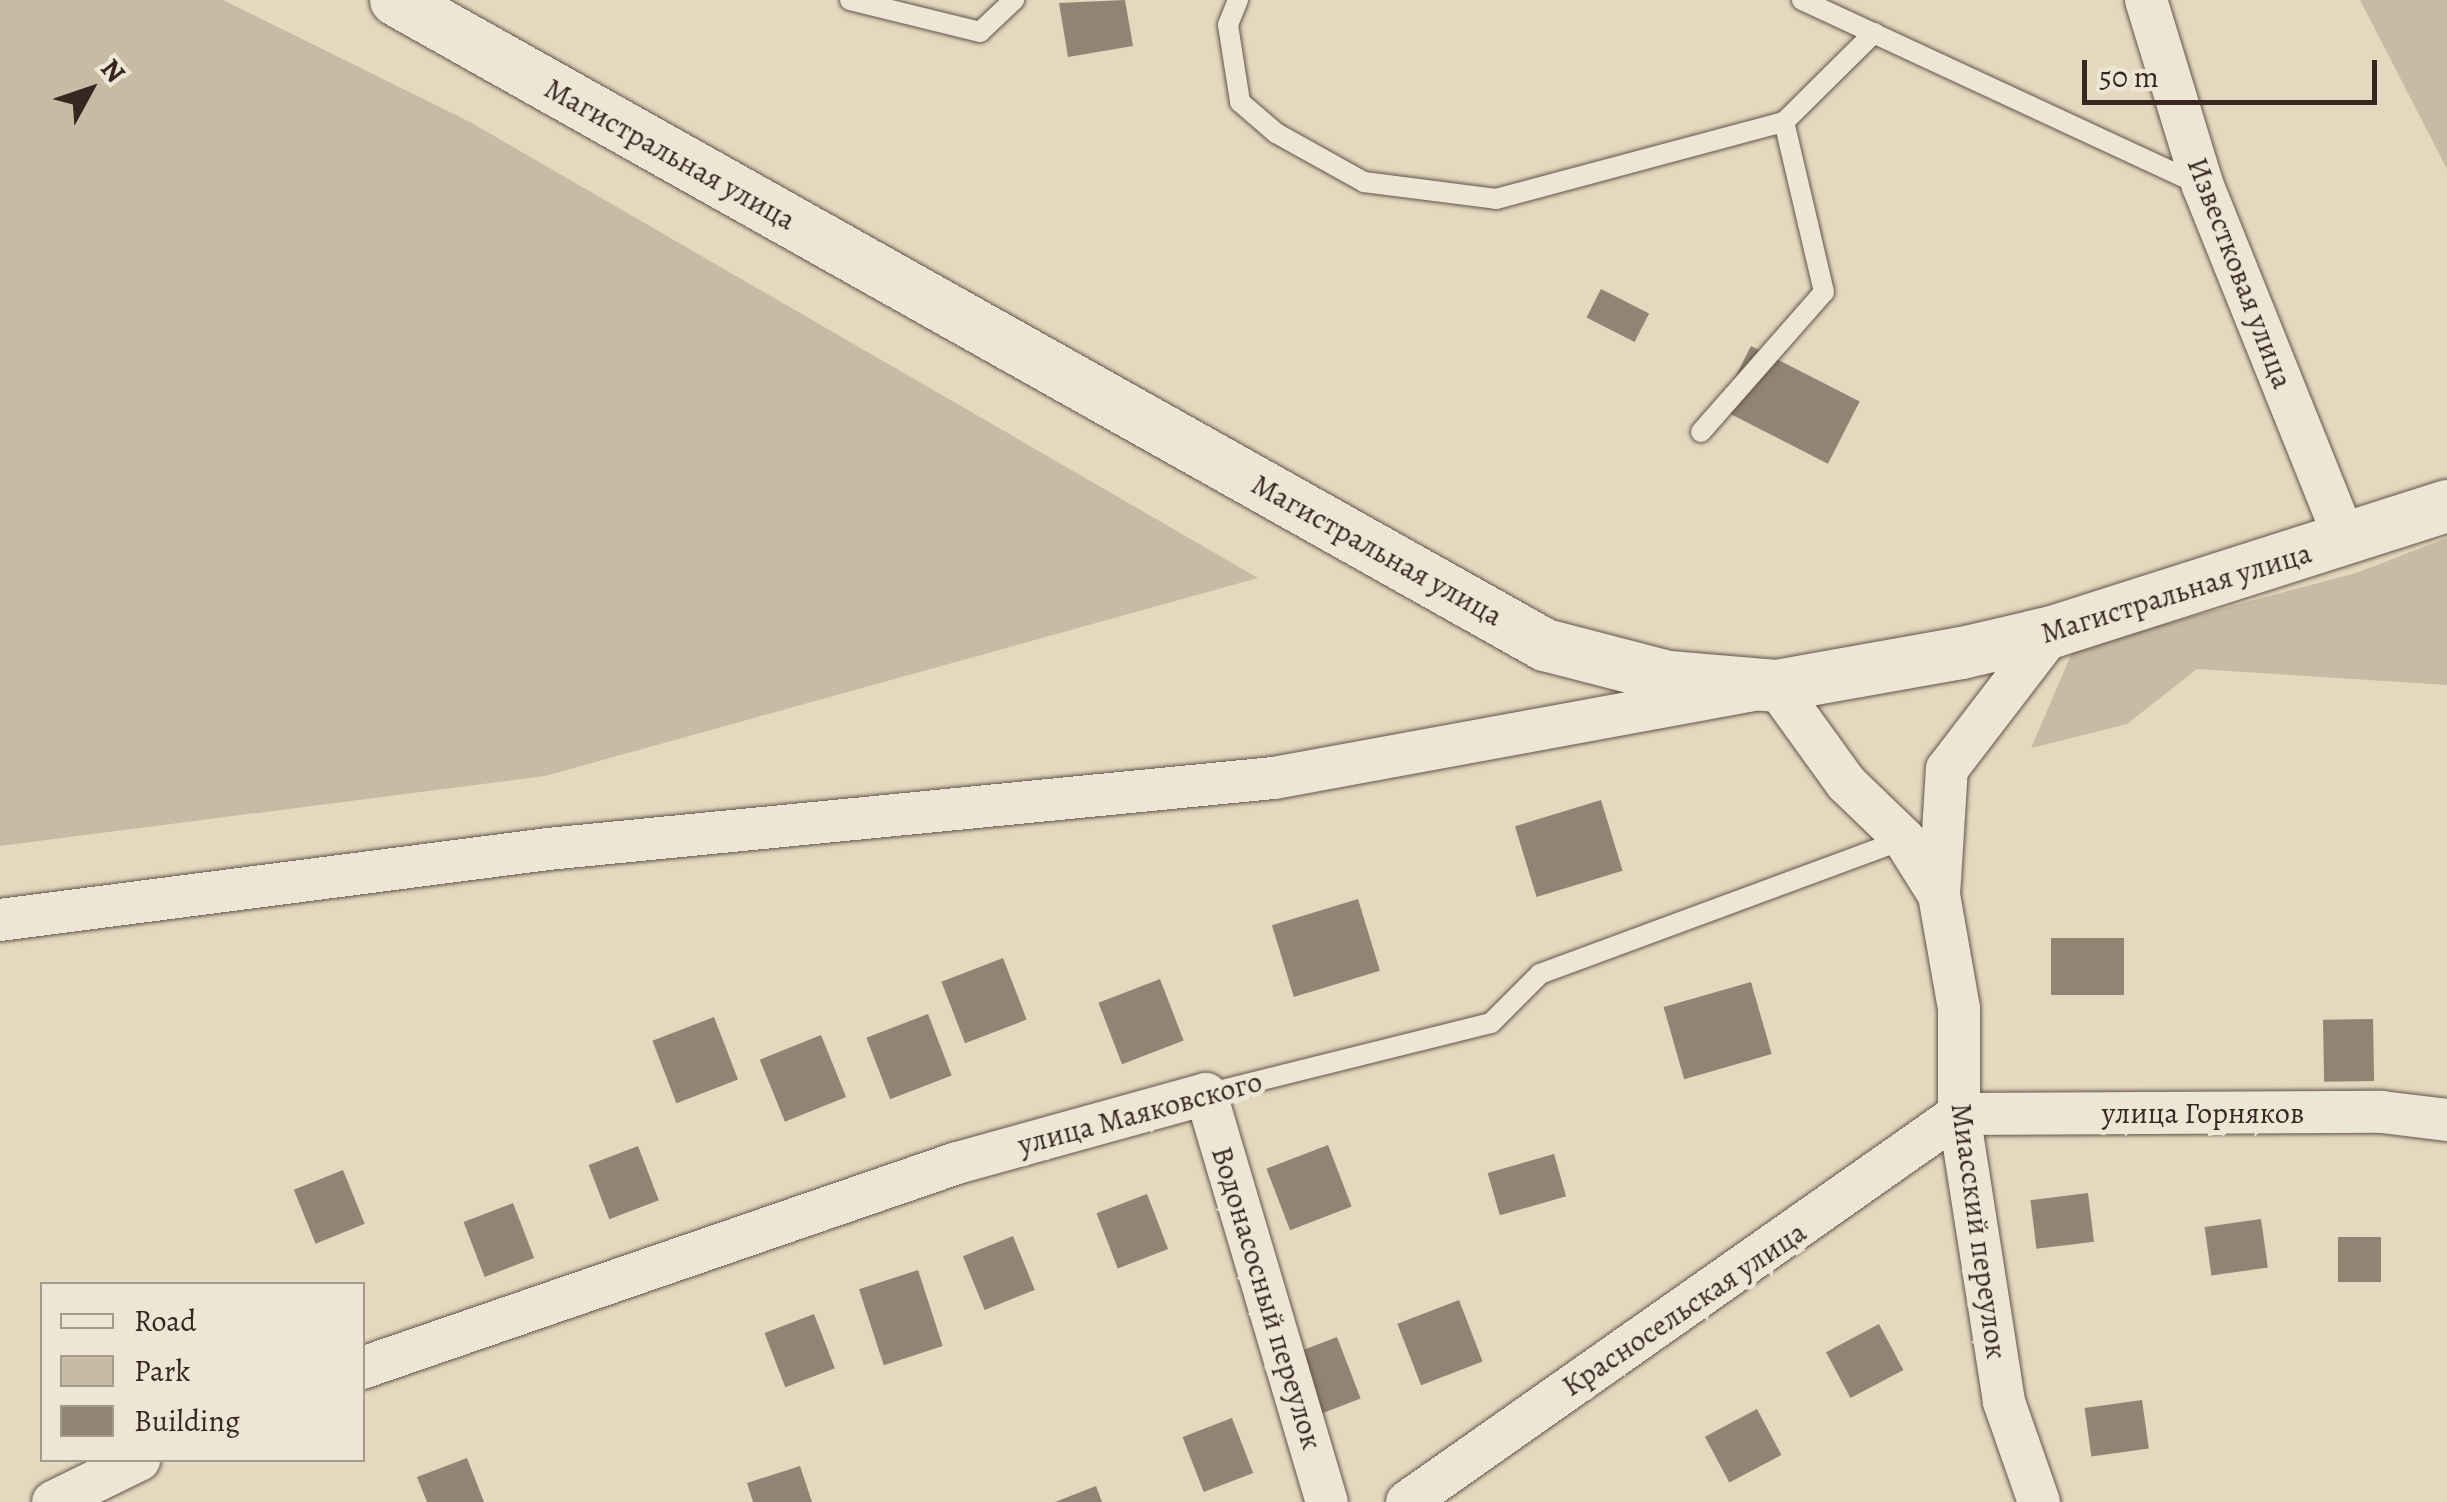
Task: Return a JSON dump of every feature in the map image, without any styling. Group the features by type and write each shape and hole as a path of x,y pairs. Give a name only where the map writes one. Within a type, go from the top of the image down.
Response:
{"street":[{"name":"Магистральная улица","path":"396,0 1545,645 1670,677 1776,686 2052,632 2346,542 2447,506"},
{"name":"Известковая улица","path":"2146,0 2203,186 2346,542"},
{"name":"Миасский переулок","path":"2040,1502 2004,1402 1959,1114 1959,1008 1939,895 1946,769 2052,632"},
{"name":"Миасский переулок","path":"1776,686 1846,783 1904,839 1939,895"},
{"path":"0,920 548,849 1274,778 1776,686"},
{"name":"улица Маяковского","path":"365,1367 956,1163 1206,1094"},
{"name":"Водонасосный переулок","path":"1206,1094 1328,1502"},
{"name":"улица Горняков","path":"1959,1114 2382,1112 2447,1120"},
{"name":"Красносельская улица","path":"1407,1502 1959,1114"},
{"path":"53,1502 136,1462"}],"lane":[{"path":"850,0 980,32 1014,0"},
{"path":"1238,0 1228,25 1240,102 1276,133 1364,182 1496,199 1784,122 1874,33"},
{"path":"1802,0 2203,186"},
{"path":"1701,432 1824,292 1784,122"},
{"name":"улица Маяковского","path":"1206,1094 1491,1023 1540,974 1904,839"}],"green space":[{"path":"0,0 223,0 470,122 1258,578 545,776 0,846"},
{"path":"2360,0 2447,0 2447,169"},
{"path":"2447,538 2447,685 2197,669 2127,724 2031,748 2074,648 2356,573"}],"building":[{"path":"1125,0 1133,46 1068,57 1059,3"},
{"path":"1601,289 1649,314 1635,342 1586,318"},
{"path":"1751,346 1860,401 1828,464 1719,408"},
{"path":"1601,800 1623,871 1537,897 1515,826"},
{"path":"1358,899 1380,971 1294,997 1272,925"},
{"path":"2051,938 2124,938 2124,995 2051,995"},
{"path":"1003,958 1027,1020 965,1043 941,982"},
{"path":"1160,979 1184,1041 1122,1064 1098,1003"},
{"path":"1751,982 1772,1054 1684,1079 1664,1007"},
{"path":"928,1014 952,1076 890,1099 866,1038"},
{"path":"714,1017 738,1080 676,1103 652,1041"},
{"path":"2373,1019 2374,1081 2324,1082 2323,1020"},
{"path":"821,1035 846,1097 785,1122 760,1060"},
{"path":"1328,1145 1352,1207 1290,1230 1266,1169"},
{"path":"638,1146 659,1200 609,1219 589,1165"},
{"path":"1554,1154 1566,1196 1500,1215 1488,1173"},
{"path":"343,1170 365,1224 316,1244 294,1190"},
{"path":"2088,1193 2094,1242 2036,1249 2030,1200"},
{"path":"1147,1194 1168,1249 1118,1268 1097,1213"},
{"path":"513,1203 534,1258 485,1277 464,1222"},
{"path":"2261,1219 2268,1268 2211,1275 2205,1227"},
{"path":"1013,1236 1035,1290 985,1310 963,1256"},
{"path":"2338,1237 2381,1237 2381,1282 2338,1282"},
{"path":"918,1270 943,1346 884,1365 859,1289"},
{"path":"1459,1300 1483,1362 1421,1385 1397,1324"},
{"path":"814,1314 835,1368 785,1387 765,1333"},
{"path":"1879,1324 1903,1370 1850,1398 1826,1352"},
{"path":"1337,1337 1361,1399 1316,1416 1292,1354"},
{"path":"2142,1400 2149,1449 2091,1457 2085,1408"},
{"path":"1757,1409 1781,1455 1729,1483 1705,1437"},
{"path":"1232,1418 1253,1473 1204,1492 1183,1437"},
{"path":"467,1458 484,1502 427,1502 417,1477"},
{"path":"800,1466 812,1502 753,1502 747,1483"},
{"path":"1096,1486 1102,1502 1055,1502"}]}
